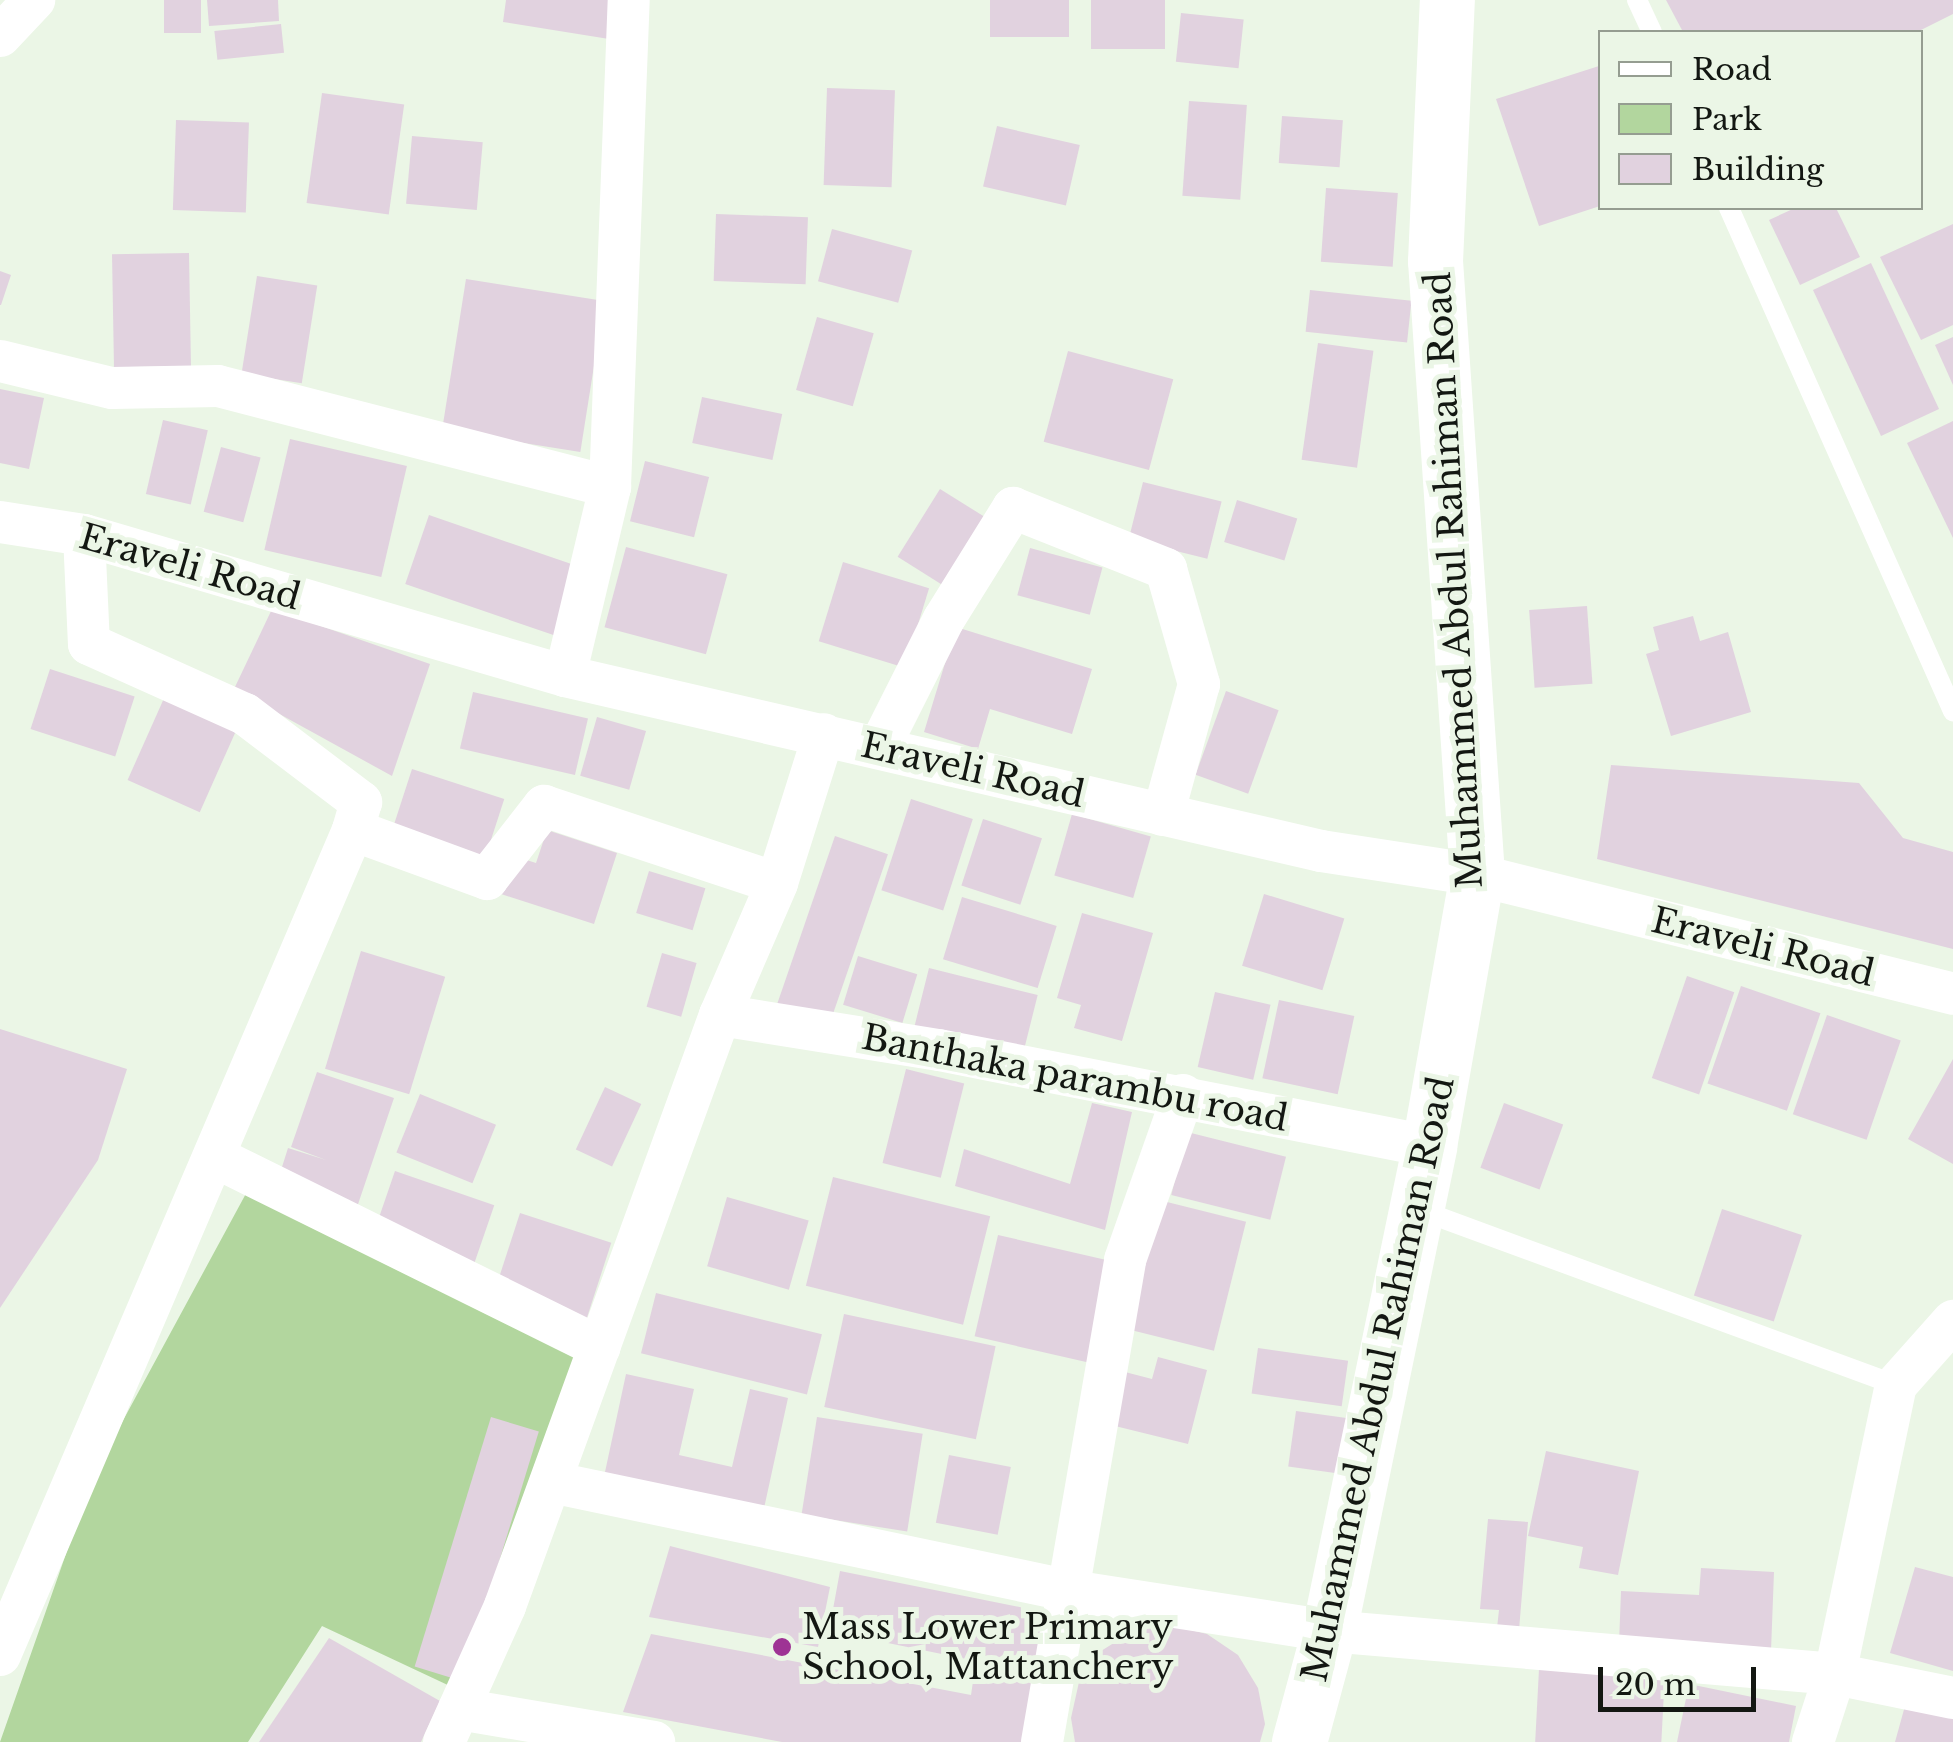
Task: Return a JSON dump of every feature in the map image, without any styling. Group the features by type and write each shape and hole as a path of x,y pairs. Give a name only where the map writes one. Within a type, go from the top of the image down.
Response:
{"street":[{"path":"0,36 34,0"},
{"path":"564,676 610,487 629,0"},
{"name":"Muhammed Abdul Rahiman Road","path":"1299,1742 1329,1632 1430,1146 1478,875 1435,261 1447,0"},
{"path":"0,362 112,388 218,386 610,487"},
{"path":"880,748 944,619 1013,508 1166,569 1199,684 1163,816"},
{"name":"Eraveli Road","path":"0,522 84,535 564,676 1321,851 1478,875 1953,994"},
{"path":"0,1656 354,830 361,802 244,714 90,644 84,535"},
{"path":"654,1742 452,1726 551,1482 720,1015 777,884 824,734"},
{"path":"354,830 487,879 544,806 777,884"},
{"name":"Banthaka parambu road","path":"720,1015 1184,1096 1430,1146"},
{"path":"1042,1742 1072,1591 1125,1260 1184,1096"},
{"path":"215,1157 600,1347"},
{"path":"1813,1742 1835,1674 1896,1386 1953,1321"},
{"path":"551,1482 1072,1591 1329,1632 1835,1674 1953,1698"}],"lane":[{"path":"1638,0 1651,30"},
{"path":"1730,210 1953,711"},
{"path":"1415,1209 1896,1386"}],"green space":[{"path":"249,1188 581,1358 452,1687 322,1626 248,1742 0,1742 94,1474"}],"building":[{"path":"164,0 201,0 201,33 164,33"},
{"path":"207,0 278,0 279,21 209,26"},
{"path":"506,0 615,0 609,39 503,22"},
{"path":"990,0 1069,0 1069,37 990,37"},
{"path":"1091,0 1165,0 1165,49 1091,49"},
{"path":"1666,0 1953,0 1953,14 1921,30 1682,30"},
{"path":"1181,13 1244,20 1239,68 1176,62"},
{"path":"281,24 284,53 217,60 214,31"},
{"path":"1598,66 1598,207 1539,226 1496,99"},
{"path":"827,88 895,90 892,187 824,185"},
{"path":"322,93 404,105 389,214 307,203"},
{"path":"1189,101 1247,105 1240,200 1182,196"},
{"path":"1282,116 1343,120 1340,167 1279,163"},
{"path":"176,120 249,123 246,212 173,210"},
{"path":"997,126 1080,145 1066,206 983,186"},
{"path":"412,136 483,142 477,210 406,204"},
{"path":"1326,188 1398,193 1393,267 1321,262"},
{"path":"1791,210 1837,210 1860,257 1800,285 1769,220"},
{"path":"716,214 808,217 806,284 714,281"},
{"path":"1953,224 1953,325 1921,340 1880,257"},
{"path":"832,229 912,250 898,303 818,281"},
{"path":"189,253 191,366 114,367 112,254"},
{"path":"1871,263 1939,409 1881,436 1813,290"},
{"path":"0,271 11,275 1,305 0,305"},
{"path":"257,276 317,286 302,383 242,374"},
{"path":"466,279 604,301 580,452 442,430"},
{"path":"1310,290 1411,301 1407,342 1306,332"},
{"path":"817,317 874,333 853,406 796,390"},
{"path":"1953,337 1953,385 1935,345"},
{"path":"1318,343 1373,351 1357,468 1302,460"},
{"path":"1068,351 1173,379 1149,470 1044,442"},
{"path":"0,389 44,398 29,469 0,463"},
{"path":"702,397 782,414 772,460 692,443"},
{"path":"163,420 208,430 191,504 146,494"},
{"path":"1953,421 1953,538 1907,443"},
{"path":"290,439 407,466 381,577 264,550"},
{"path":"221,447 261,458 243,522 204,512"},
{"path":"645,461 709,477 694,537 630,521"},
{"path":"1143,482 1222,502 1207,559 1129,539"},
{"path":"940,489 984,517 942,584 898,557"},
{"path":"1237,500 1297,518 1284,560 1224,542"},
{"path":"429,515 586,569 562,638 405,584"},
{"path":"626,547 727,574 706,654 605,627"},
{"path":"1030,548 1102,567 1090,615 1017,595"},
{"path":"843,562 929,588 905,668 819,641"},
{"path":"1587,606 1592,684 1535,688 1529,610"},
{"path":"272,609 430,664 392,776 234,689"},
{"path":"1693,616 1700,641 1728,632 1751,712 1671,736 1646,654 1659,650 1653,627"},
{"path":"956,627 1092,669 1072,734 990,709 978,749 924,732"},
{"path":"50,669 135,697 115,756 31,729"},
{"path":"1226,691 1279,710 1248,794 1196,775"},
{"path":"473,692 588,719 575,775 460,749"},
{"path":"165,696 237,728 200,812 128,780"},
{"path":"597,717 646,731 629,790 580,776"},
{"path":"1611,765 1859,783 1903,838 1953,852 1953,949 1597,859"},
{"path":"412,769 504,799 485,859 393,829"},
{"path":"911,799 973,819 943,910 881,890"},
{"path":"1072,814 1151,837 1133,898 1054,876"},
{"path":"983,819 1042,838 1020,905 961,886"},
{"path":"547,830 617,853 594,924 501,894 514,856 536,863"},
{"path":"835,836 888,854 830,1023 777,1005"},
{"path":"649,871 705,888 693,930 636,913"},
{"path":"1264,894 1344,919 1322,990 1242,966"},
{"path":"962,897 1057,926 1038,988 943,959"},
{"path":"1082,913 1153,933 1122,1041 1074,1028 1081,1005 1057,998"},
{"path":"361,951 445,977 409,1094 325,1069"},
{"path":"662,953 697,963 681,1017 647,1007"},
{"path":"858,956 917,974 902,1023 843,1005"},
{"path":"929,968 1038,995 1023,1053 914,1026"},
{"path":"1687,976 1734,992 1699,1094 1652,1078"},
{"path":"1741,986 1820,1013 1787,1111 1707,1083"},
{"path":"1215,992 1271,1005 1253,1080 1198,1067"},
{"path":"1279,1000 1354,1016 1338,1094 1262,1078"},
{"path":"1827,1015 1901,1040 1867,1140 1793,1114"},
{"path":"0,1029 127,1069 98,1160 0,1308"},
{"path":"1953,1059 1953,1164 1908,1139"},
{"path":"906,1069 964,1084 941,1178 883,1163"},
{"path":"317,1072 394,1098 353,1219 276,1186 288,1148 326,1160 291,1147"},
{"path":"605,1087 641,1104 612,1166 576,1150"},
{"path":"420,1094 496,1125 472,1183 396,1152"},
{"path":"1092,1103 1132,1112 1105,1230 955,1186 964,1149 1070,1184"},
{"path":"1504,1103 1563,1125 1540,1189 1480,1168"},
{"path":"1187,1132 1286,1157 1270,1220 1171,1195"},
{"path":"395,1171 494,1205 473,1267 374,1232"},
{"path":"833,1177 990,1216 963,1325 806,1286"},
{"path":"727,1197 809,1220 789,1290 707,1266"},
{"path":"1151,1198 1246,1222 1214,1351 1119,1327"},
{"path":"1722,1209 1802,1235 1774,1322 1694,1296"},
{"path":"520,1213 611,1243 586,1320 495,1290"},
{"path":"998,1235 1114,1262 1091,1363 975,1336"},
{"path":"656,1293 822,1334 807,1395 641,1353"},
{"path":"844,1314 996,1346 976,1439 824,1407"},
{"path":"1258,1348 1348,1361 1342,1406 1252,1394"},
{"path":"1158,1357 1207,1370 1188,1444 1111,1425 1125,1372 1152,1379"},
{"path":"626,1374 694,1389 679,1455 732,1467 750,1389 788,1398 761,1522 602,1486"},
{"path":"1296,1411 1355,1419 1348,1475 1288,1466"},
{"path":"491,1417 539,1432 463,1681 415,1667"},
{"path":"817,1417 923,1434 907,1532 802,1515"},
{"path":"1546,1451 1639,1471 1618,1575 1579,1568 1583,1547 1528,1536"},
{"path":"949,1455 1011,1467 998,1535 936,1523"},
{"path":"1488,1519 1528,1522 1519,1630 1497,1628 1499,1610 1480,1609"},
{"path":"670,1546 830,1587 818,1647 649,1617"},
{"path":"1915,1567 1953,1577 1953,1671 1890,1653"},
{"path":"1701,1568 1774,1572 1771,1651 1619,1644 1621,1591 1699,1595"},
{"path":"840,1571 1059,1615 1033,1742 782,1742 623,1712 651,1634 971,1695 976,1661 829,1631"},
{"path":"1170,1625 1207,1634 1238,1655 1258,1688 1265,1724 1260,1742 1075,1742 1071,1718 1079,1682 1101,1651 1133,1631"},
{"path":"329,1638 440,1701 421,1742 259,1742"},
{"path":"1539,1669 1665,1676 1661,1742 1535,1742"},
{"path":"1689,1684 1796,1706 1789,1742 1677,1742"},
{"path":"1908,1695 1953,1708 1953,1742 1895,1742"}],"place":[{"name":"Mass Lower Primary School, Mattanchery","path":"782,1647"}]}
